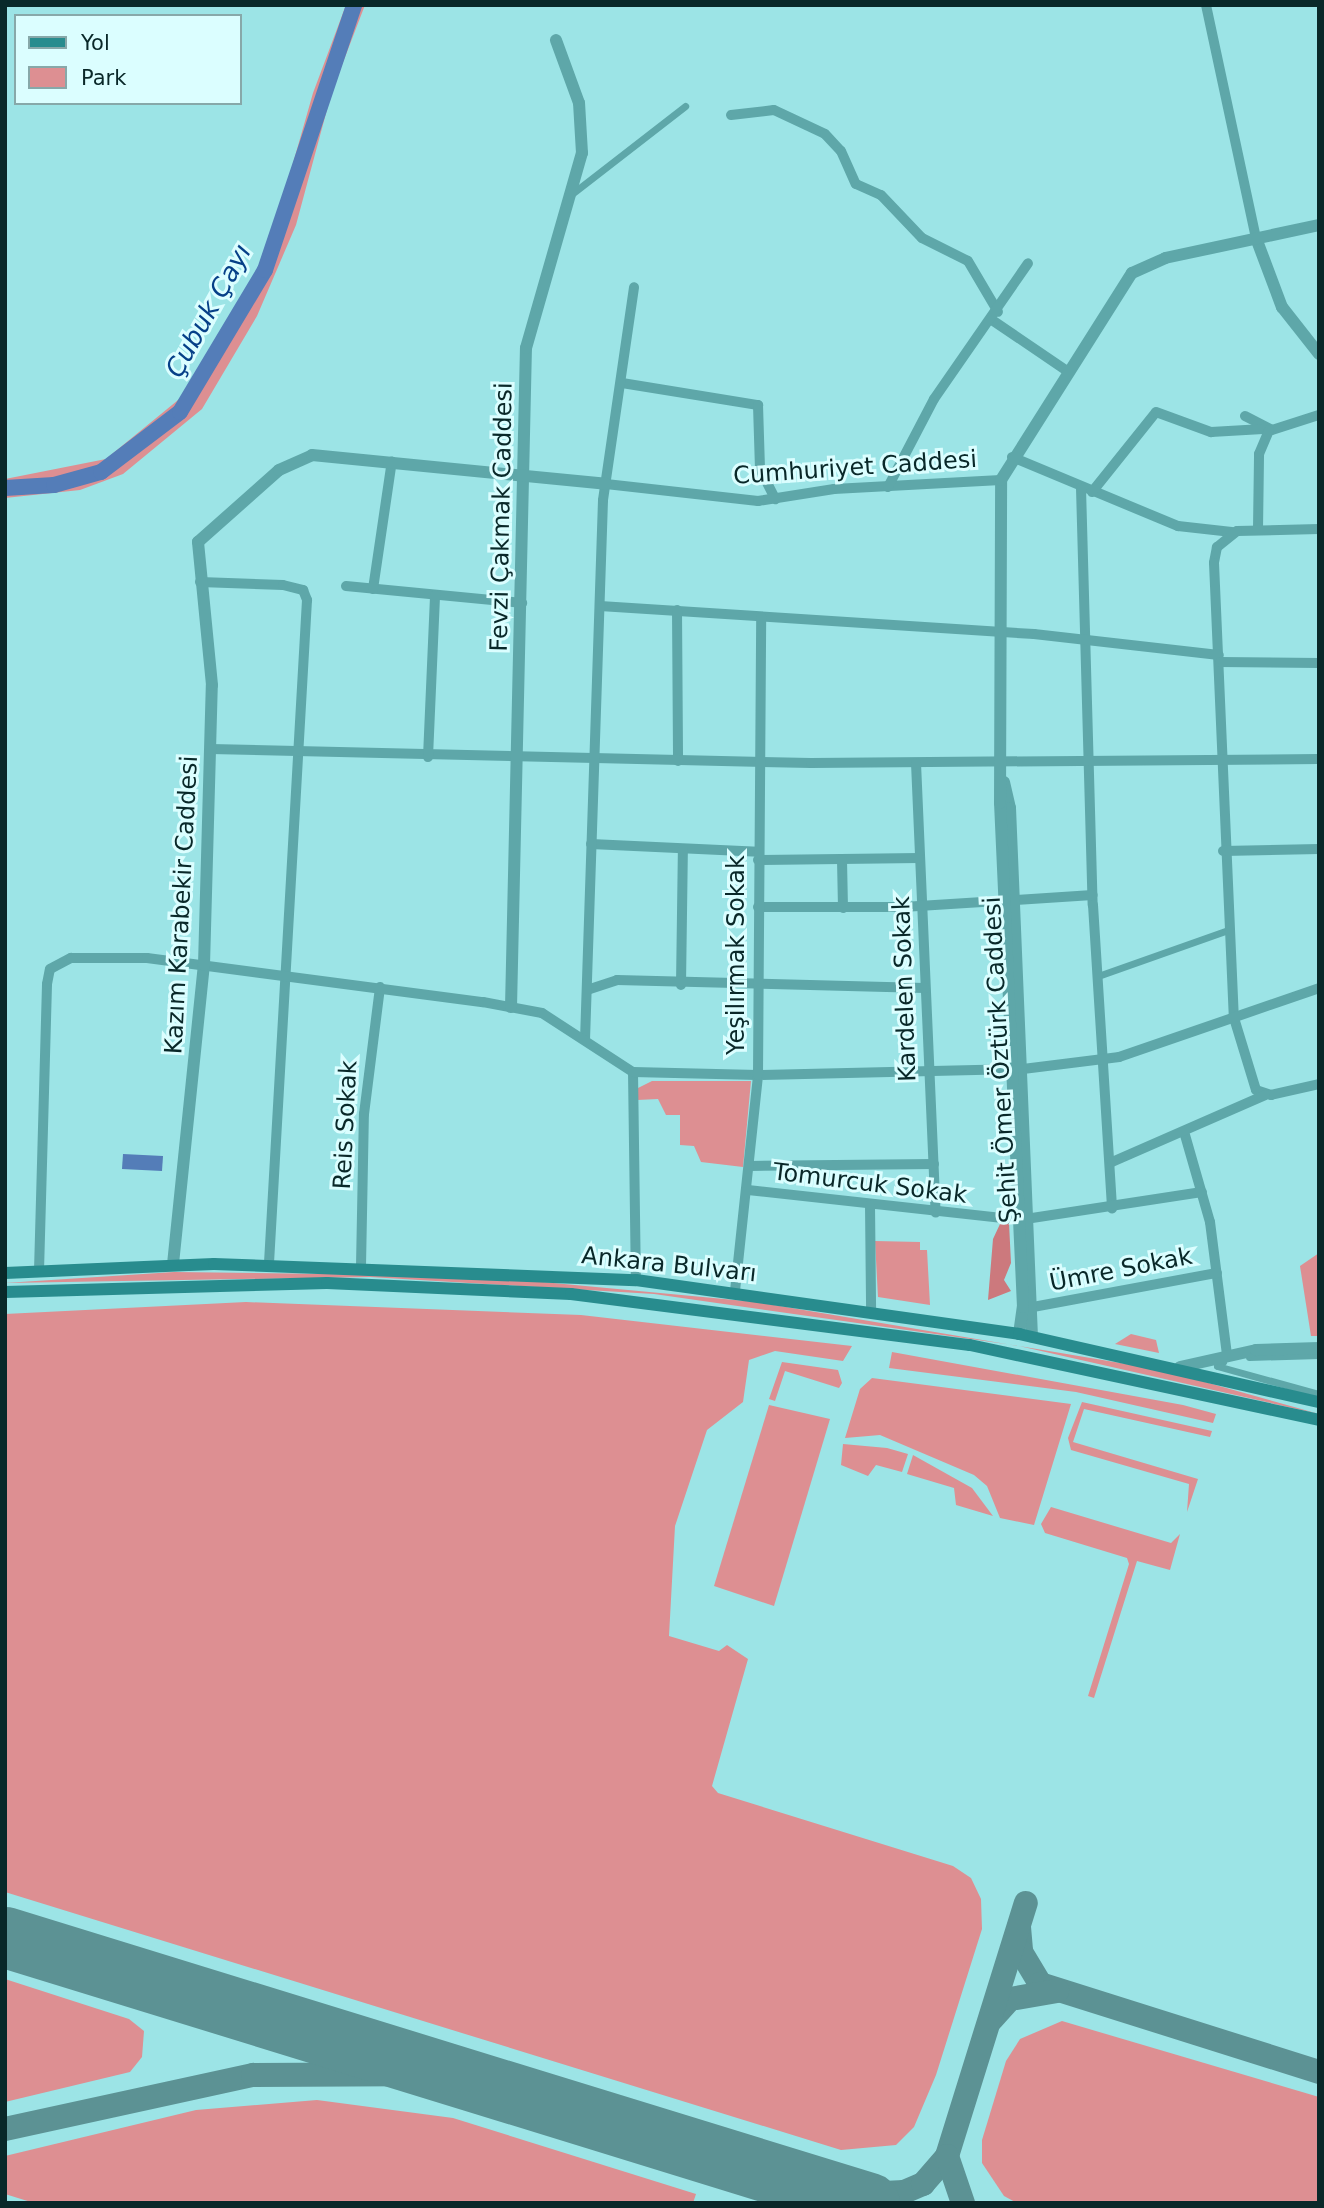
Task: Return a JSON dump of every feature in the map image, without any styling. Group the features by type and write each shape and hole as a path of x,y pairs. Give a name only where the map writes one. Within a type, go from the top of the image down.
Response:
{"main road":[{"name":"Ankara Bulvarı","path":"5,1273 173,1264 269,1264 636,1280 871,1309 1026,1335 1180,1367 1319,1402"},
{"name":"Ankara Bulvarı","path":"5,1292 327,1283 570,1294 970,1345 1319,1420"}],"street":[{"path":"1206,5 1256,238 1282,307 1319,354"},
{"name":"Fevzi Çakmak Caddesi","path":"511,1007 513,758 522,603 522,474 528,337 572,193 582,126 556,40"},
{"path":"572,193 685,106"},
{"path":"731,115 774,110 825,134 846,158 856,184 881,195 922,238 963,256 995,316 1067,371"},
{"name":"Şehit Ömer Öztürk Caddesi","path":"1026,1335 1024,1220 998,632 1002,480 1012,457 1132,273 1165,258 1319,226"},
{"path":"888,487 934,399 995,316 1028,263"},
{"path":"585,1040 606,484 622,383 622,338 634,287"},
{"path":"622,383 758,405 760,469 775,499"},
{"path":"1092,492 1156,412 1211,432 1266,430 1319,415"},
{"path":"1245,416 1266,430"},
{"path":"1258,529 1259,454 1266,430"},
{"name":"Cumhuriyet Caddesi","path":"195,548 212,523 295,459 323,454 775,499 888,487 1002,480"},
{"path":"1012,457 1081,488 1178,526 1233,532 1258,529 1319,529"},
{"path":"373,589 392,461"},
{"path":"1081,488 1093,895 1112,1162 1112,1208"},
{"path":"1233,532 1217,547 1214,563 1223,851 1234,1018 1246,1074 1265,1095"},
{"name":"Kazım Karabekir Caddesi","path":"173,1264 204,965 211,749 211,650 195,548"},
{"path":"200,582 283,585 306,594 269,1264"},
{"path":"346,586 522,603"},
{"path":"428,757 435,595"},
{"path":"600,606 998,632 1219,659 1319,663"},
{"path":"677,610 678,761"},
{"name":"Yeşilırmak Sokak","path":"735,1291 748,1190 758,1075 761,617"},
{"path":"211,749 428,757 759,762 1003,763 1319,759"},
{"name":"Kardelen Sokak","path":"916,763 936,1213"},
{"path":"591,844 758,856 919,858"},
{"path":"681,985 683,849"},
{"path":"1223,851 1319,849"},
{"path":"842,859 844,908"},
{"path":"758,907 844,908 1093,895"},
{"path":"1098,976 1228,930"},
{"path":"39,1271 50,969 92,956 204,965 380,987 542,1013 633,1072 758,1075 1017,1069 1104,1059 1319,988"},
{"path":"587,990 617,979 681,985 925,988"},
{"name":"Reis Sokak","path":"361,1266 364,1114 380,987"},
{"path":"633,1072 636,1280"},
{"path":"1112,1162 1185,1135 1265,1095 1319,1084"},
{"path":"1185,1135 1202,1192 1217,1273 1227,1354"},
{"path":"750,1166 934,1164"},
{"name":"Tomurcuk Sokak","path":"748,1190 936,1213 1024,1220 1202,1192"},
{"path":"870,1205 871,1309"},
{"name":"Şehit Ömer Öztürk Caddesi","path":"1024,1220 1033,1307 1026,1335"},
{"name":"Ümre Sokak","path":"1033,1307 1217,1273"},
{"path":"1180,1367 1227,1354 1319,1348"},
{"path":"1319,1355 1243,1357 1217,1366 1319,1394"}],"green space":[{"path":"346,5 365,5 332,91 296,225 257,316 202,409 123,474 80,490 5,498 5,479 106,459 183,396 268,251 313,93"},
{"path":"652,1081 751,1081 743,1167 701,1162 694,1146 680,1145 680,1115 666,1115 658,1099 637,1100 638,1088"},
{"path":"875,1241 920,1242 920,1250 927,1250 930,1305 878,1297"},
{"path":"1319,1253 1319,1336 1311,1336 1300,1266"},
{"path":"174,1272 478,1276 756,1302 1017,1346 654,1294 370,1277 5,1283"},
{"path":"246,1302 581,1315 852,1346 843,1361 775,1351 749,1360 743,1402 707,1430 675,1526 669,1636 719,1651 727,1645 748,1659 712,1786 718,1793 953,1866 971,1878 981,1899 982,1929 936,2075 914,2127 896,2145 841,2150 5,1892 5,1314"},
{"path":"1131,1334 1156,1340 1159,1353 1115,1344"},
{"path":"1020,1346 1162,1370 1319,1414"},
{"path":"892,1352 1183,1405 1216,1414 1213,1423 1076,1392 889,1368"},
{"path":"782,1362 838,1370 842,1383 839,1388 785,1371 775,1401 769,1399"},
{"path":"872,1378 1071,1404 1034,1525 1000,1518 987,1486 974,1475 880,1435 845,1438 860,1389"},
{"path":"1082,1402 1212,1431 1210,1437 1084,1409 1073,1442 1198,1479 1187,1512 1189,1484 1071,1450 1068,1438"},
{"path":"769,1405 830,1419 774,1606 714,1586"},
{"path":"843,1444 887,1448 908,1454 902,1472 876,1465 868,1476 841,1465"},
{"path":"913,1455 972,1488 993,1516 956,1505 954,1488 907,1474"},
{"path":"1051,1507 1171,1543 1180,1534 1170,1570 1137,1561 1094,1698 1088,1696 1129,1564 1127,1558 1045,1533 1041,1524"},
{"path":"5,1979 129,2019 144,2031 142,2057 130,2072 5,2102"},
{"path":"1062,2021 1319,2097 1319,2203 1017,2203 1004,2196 982,2163 982,2140 1006,2061 1020,2039"},
{"path":"317,2100 453,2118 696,2194 693,2203 34,2203 5,2194 5,2156 196,2110"}],"shaded area":[{"path":"1009,1223 1011,1263 1004,1280 1011,1291 988,1300 993,1239 1000,1224"}],"water":[{"path":"123,1154 163,1156 162,1171 122,1169"}],"waterway":[{"name":"Çubuk Çayı","path":"5,488 54,485 101,472 180,412 265,270 354,5"}],"taxiway":[{"path":"947,2156 1026,1903"},
{"path":"1019,1927 1021,1952 1040,1984 1319,2072"},
{"path":"992,2019 1010,1999 1057,1991"},
{"path":"5,2129 253,2075 449,2074"},
{"path":"843,2195 904,2192 923,2184 947,2156 963,2203"}],"runway":[{"path":"5,1937 869,2203"}]}
